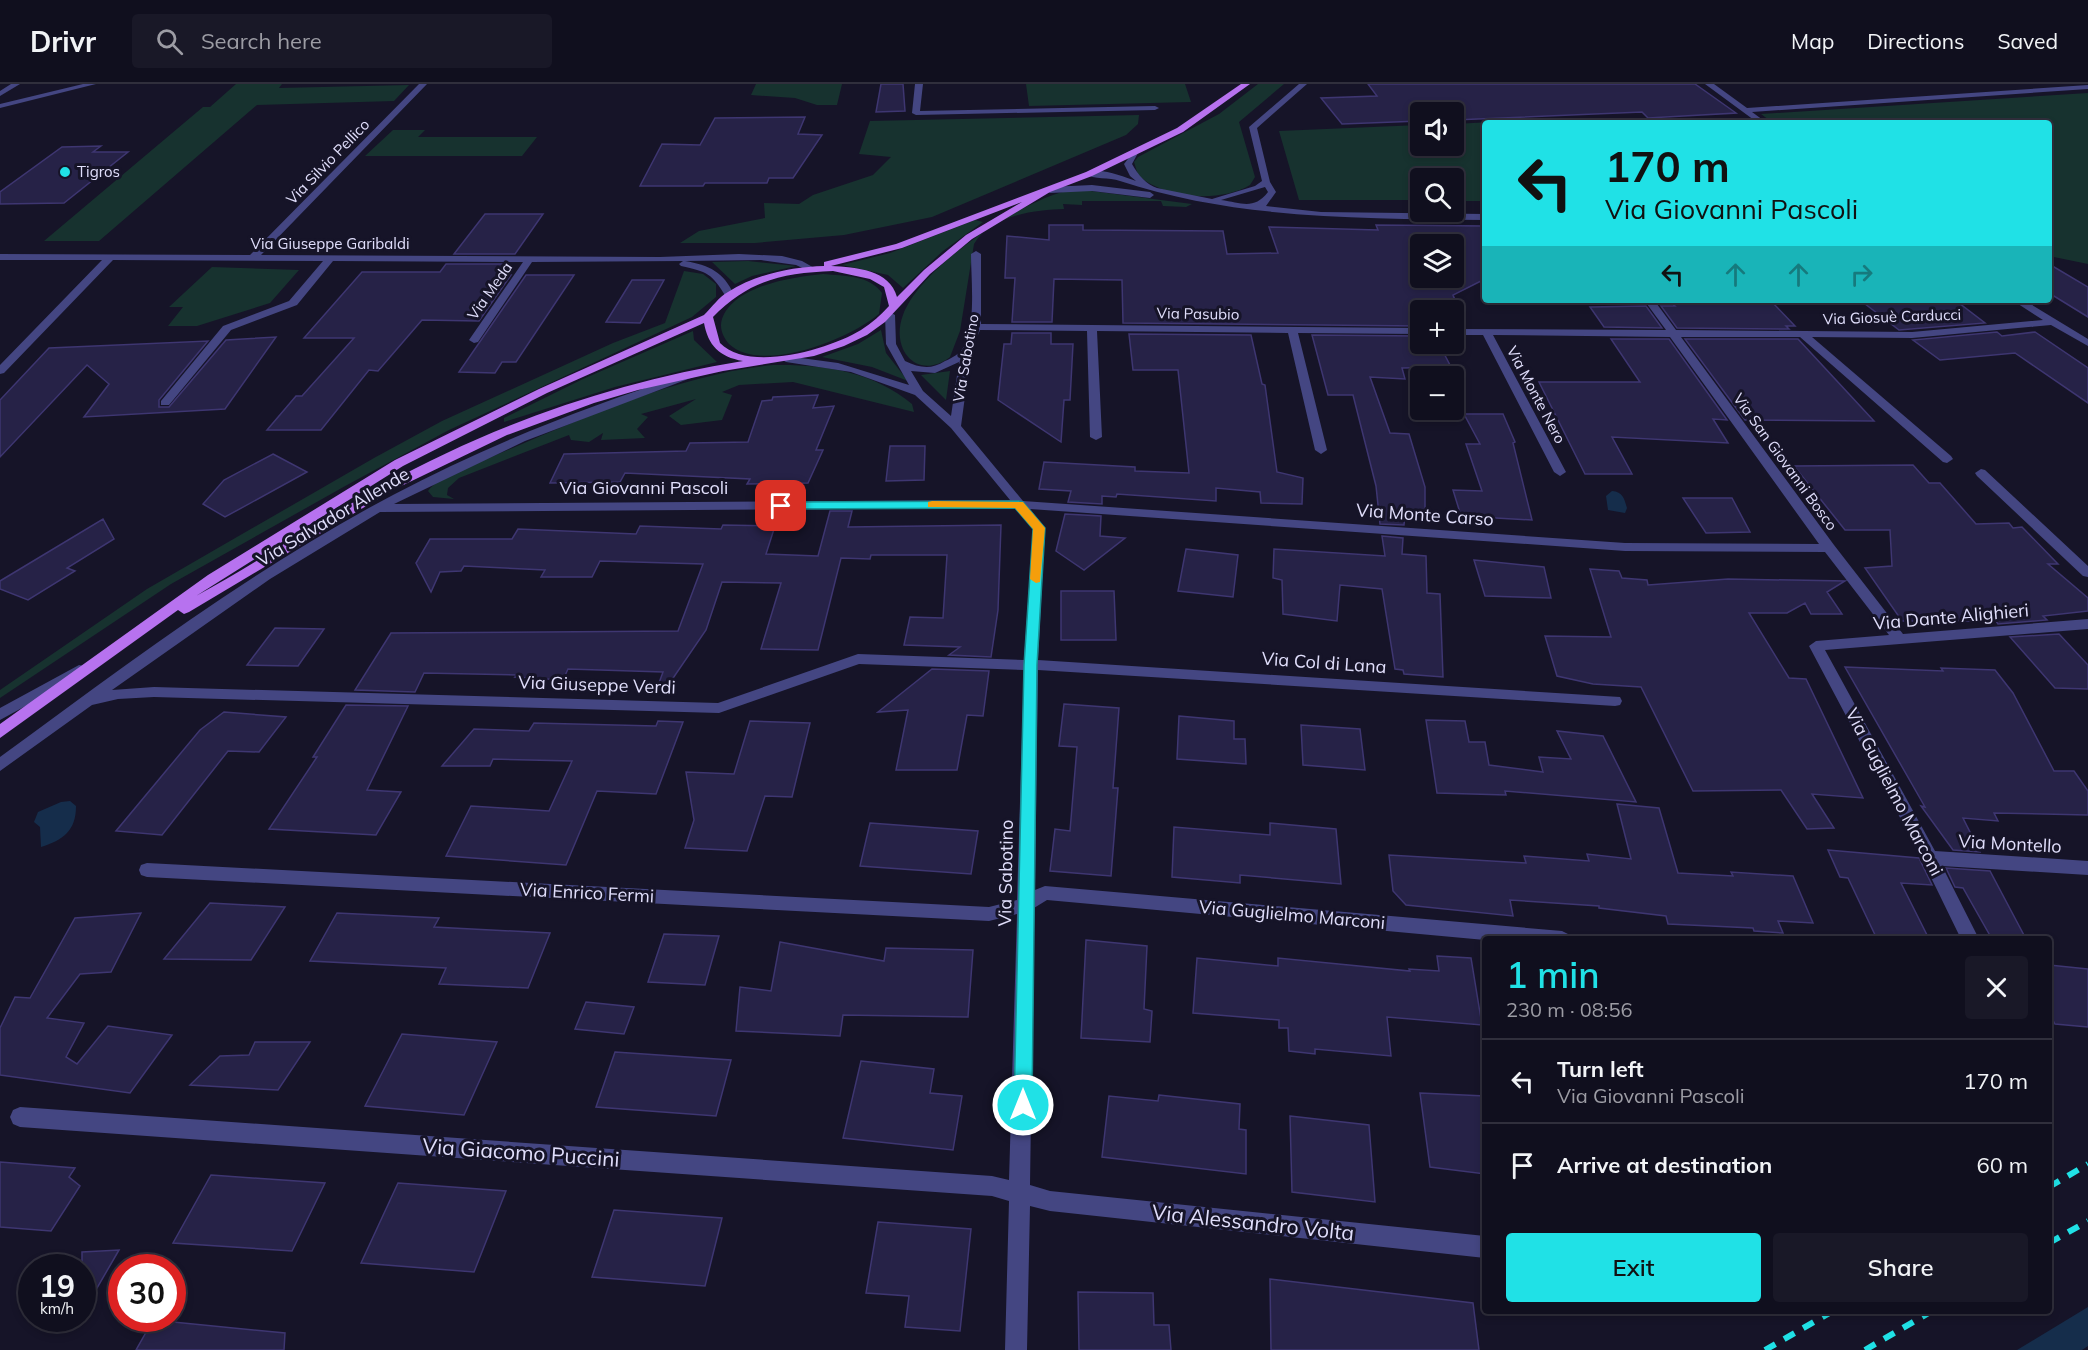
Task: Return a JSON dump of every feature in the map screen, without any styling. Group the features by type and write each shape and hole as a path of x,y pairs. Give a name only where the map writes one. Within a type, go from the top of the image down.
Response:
{"main road":[{"path":"126,641 221,589 418,471 483,440 614,392 720,367 786,358 859,337 892,311 927,272 969,237 1048,191 1134,153 1205,115 1246,84"},
{"path":"0,732 95,661 213,578 399,463 543,391 708,317 729,295 763,279 881,252 1026,196 1048,191"},
{"path":"812,269 852,271 878,278 889,285 892,311"},
{"path":"708,317 711,334 721,350 744,358 769,360"}],"street":[{"path":"0,94 16,84"},
{"path":"0,106 92,84"},
{"name":"Via Silvio Pellico","path":"253,258 423,84"},
{"path":"919,84 916,113 1155,108"},
{"path":"1294,212 1281,207 1266,182 1253,127 1303,84"},
{"path":"1708,84 1759,120"},
{"path":"1746,110 2088,87"},
{"path":"1134,153 1128,164 1130,169 1141,181 1155,190"},
{"path":"1089,174 1113,176 1155,190 1206,201 1258,188"},
{"path":"1253,207 1250,199 1266,182"},
{"path":"1048,191 1107,189 1321,215 1482,217"},
{"path":"1253,207 1263,204 1272,192"},
{"name":"Via Sabotino","path":"955,426 966,352 976,327 976,254"},
{"name":"Via Giuseppe Garibaldi","path":"0,257 530,260 746,258 799,263 812,269"},
{"path":"0,371 110,258"},
{"path":"165,403 227,328 293,303 330,259"},
{"name":"Via Meda","path":"474,340 530,260"},
{"name":"Via Giuseppe Garibaldi","path":"660,260 697,266 715,273 724,282 729,295"},
{"name":"Via San Giovanni Bosco","path":"1651,303 1829,548 1899,639"},
{"path":"2022,303 2088,343"},
{"path":"892,311 891,344 919,393"},
{"name":"Via Giosuè Carducci","path":"1675,334 1912,335 2053,322"},
{"name":"Via Pasubio","path":"976,327 1410,331"},
{"path":"1092,328 1096,437"},
{"path":"1292,330 1321,450"},
{"path":"1464,332 1675,334"},
{"name":"Via Monte Nero","path":"1486,332 1560,472"},
{"name":"Via Giosuè Carducci","path":"1803,335 1947,459"},
{"path":"0,351 21,350"},
{"path":"900,363 916,371 943,370 966,352"},
{"path":"786,358 828,362 866,372 919,393"},
{"name":"Via Salvador Allende","path":"0,765 228,602 378,508 411,490 550,427 600,407 720,367"},
{"name":"Via Sabotino","path":"919,393 955,426 1039,528 1031,665 1025,904 1022,1194 1017,1350"},
{"path":"1981,473 2088,573"},
{"name":"Via Monte Carso","path":"1019,504 1625,547 1829,548"},
{"name":"Via Giovanni Pascoli","path":"378,508 1019,504"},
{"path":"2083,624 2088,636"},
{"name":"Via Dante Alighieri","path":"1816,646 2083,624"},
{"name":"Via Guglielmo Marconi","path":"1816,646 1930,858 1969,936"},
{"name":"Via Giuseppe Verdi","path":"88,700 118,694 154,692 719,708 858,659 1031,665"},
{"path":"0,715 95,661"},
{"name":"Via Col di Lana","path":"1031,665 1615,701"},
{"path":"134,667 134,675 138,682 154,692"},
{"name":"Via Montello","path":"1930,858 2088,868"},
{"name":"Via Enrico Fermi","path":"147,870 990,914 1025,904"},
{"name":"Via Guglielmo Marconi","path":"1025,904 1045,892 1490,936"},
{"name":"Via Giacomo Puccini","path":"20,1117 992,1186 1022,1194"},
{"name":"Via Alessandro Volta","path":"1022,1194 1050,1201 1482,1247"}],"green space":[{"path":"236,84 282,84 279,88 409,85 394,101 257,105 99,241 44,241 203,107 210,107"},
{"path":"756,84 842,84 837,105 817,105 795,98 751,95"},
{"path":"1026,84 1185,84 1191,102 1029,106"},
{"path":"1258,84 1284,84 1239,122 1255,177 1250,185 1224,194 1193,196 1162,189 1138,175 1134,162 1138,157 1219,114"},
{"path":"2088,93 2088,264 2052,257 2052,120 1769,120 1761,114"},
{"path":"1139,115 1138,124 1126,135 932,217 844,235 755,243 680,243 699,231 765,218 764,203 799,204 813,195 873,175 891,157 859,154 870,121"},
{"path":"1464,123 1482,123 1482,201 1464,201 1464,168 1410,168 1410,200 1299,200 1279,131 1410,125 1410,156 1464,156"},
{"path":"393,130 425,130 418,137 537,137 522,156 365,156"},
{"path":"1071,191 1091,191 1192,204 1186,207 1163,206 1161,201 1082,201 1082,205 1063,204 1064,209 1027,213 1003,220 1040,200"},
{"path":"975,220 983,222 943,251 903,288 888,275 842,265 890,253"},
{"path":"983,233 974,244 960,331 950,357 938,364 927,366 917,364 903,350 900,328 903,315 928,278 948,259"},
{"path":"748,261 796,266 752,276 735,284 712,262"},
{"path":"212,267 299,270 270,303 197,326 168,326 183,307 169,307"},
{"path":"684,271 703,274 716,284 716,297 692,317 449,430 347,485 171,584 0,698 0,690 147,589 374,458 442,421 613,343 665,323"},
{"path":"823,274 848,276 877,287 882,293 879,314 848,333 806,350 762,356 744,353 729,344 723,335 721,322 729,307 739,298 766,285"},
{"path":"881,330 886,353 908,381 872,367 822,357 858,344"},
{"path":"693,331 694,340 717,362 615,387 504,422 504,418 583,379"},
{"path":"773,365 828,368 864,377 897,393 912,404 914,412 793,382 739,385 722,392 732,395 722,420 681,425 669,416 696,399 641,414 648,417 637,429 645,438 601,440 603,433 589,442 571,440 569,435 459,478 448,488 447,495 454,499 433,497 428,491 433,485 459,470 632,400 702,378"},
{"path":"950,371 946,400 921,375"}],"water":[{"path":"1612,491 1619,493 1625,501 1627,508 1625,513 1608,510 1606,496"},
{"path":"70,801 76,806 71,828 62,838 41,847 40,827 34,822 38,812 61,802"},
{"path":"2088,1307 2088,1346 2082,1350 2017,1350"}],"building":[{"path":"881,84 903,84 905,111 876,112"},
{"path":"1368,84 1695,84 1736,113 1648,118 1642,112 1464,120 1464,102 1410,102 1410,121 1342,124 1321,98 1377,96"},
{"path":"805,117 798,134 822,135 793,178 769,178 767,183 640,186 662,144 700,145 715,118"},
{"name":"Tigros","path":"101,146 93,152 128,152 64,203 0,204 0,192 62,147"},
{"path":"485,214 543,214 515,254 454,254"},
{"path":"1049,225 1083,225 1083,230 1223,231 1227,254 1278,253 1269,227 1378,230 1376,225 1482,226 1482,280 1453,295 1455,300 1410,300 1410,326 1123,323 1122,280 1054,279 1052,322 1012,322 1015,278 1005,278 1007,236 1049,240"},
{"path":"446,264 508,264 500,275 511,275 479,321 422,320 378,371 369,370 321,430 267,430 296,396 302,396 354,338 304,338 362,272 440,272"},
{"path":"2052,266 2088,287 2088,317 2052,295"},
{"path":"526,275 574,275 516,362 502,362 495,373 459,372"},
{"path":"632,280 664,280 640,323 606,322"},
{"path":"1672,303 1773,303 1795,326 1786,326 1789,329 1677,328 1661,306 1675,306"},
{"path":"1864,303 1959,303 1985,323 1899,330"},
{"path":"1646,306 1662,328 1604,327 1590,307"},
{"path":"1997,332 2002,336 2035,332 2088,368 2088,403 2015,353 1940,360 1913,340"},
{"path":"1012,333 1051,333 1051,344 1073,344 1070,400 1064,400 1061,442 998,400 1004,344 1011,344"},
{"path":"1129,334 1251,335 1262,384 1265,385 1277,472 1303,478 1302,504 1261,503 1260,492 1216,488 1216,501 1117,494 1116,497 1102,496 1102,504 1068,502 1071,491 1039,489 1044,462 1135,467 1135,471 1189,473 1178,370 1133,370"},
{"path":"1312,335 1410,336 1410,354 1444,354 1450,366 1402,368 1405,379 1370,377 1390,433 1409,434 1425,487 1425,514 1405,513 1404,525 1380,524 1376,486 1353,395 1328,395"},
{"path":"276,337 225,409 84,417 109,384 87,365 0,457 0,400 49,348 208,341 159,400 159,407 169,407 226,340"},
{"path":"1611,339 1669,339 1727,420 1713,419 1728,443 1612,437 1632,474 1585,474 1539,382 1640,382"},
{"path":"1685,339 1798,339 1874,421 1745,420"},
{"path":"818,395 813,408 834,406 816,450 823,450 808,483 747,484 750,479 625,473 620,482 550,483 564,454 686,451 690,443 748,442 762,401 772,400 773,397"},
{"path":"1464,414 1503,414 1515,442 1513,443 1532,520 1461,516 1453,490 1482,491 1466,444 1480,444"},
{"path":"890,446 925,446 924,480 886,481"},
{"path":"273,454 307,472 225,517 203,504 224,480"},
{"path":"1913,465 1929,483 1940,483 1976,524 2009,523 2013,528 2022,527 2058,564 2048,564 2088,598 2088,611 2043,616 2047,620 1998,624 1996,621 1902,621 1865,568 1892,566 1890,530 1845,530 1794,466"},
{"path":"1683,498 1732,498 1750,532 1706,533"},
{"path":"830,511 852,511 848,527 1001,525 998,610 991,657 949,655 960,647 904,645 910,617 943,618 947,555 871,555 870,559 841,558 818,650 761,649 781,583 722,582 706,630 667,687 659,683 663,672 568,669 563,680 515,677 517,675 424,673 415,692 355,690 391,633 678,631 703,564 600,561 592,577 541,577 545,570 464,566 461,571 440,572 431,592 416,563 430,539 512,539 518,529 636,534 640,526 721,529 723,525 775,526 766,554 818,556"},
{"path":"1065,514 1101,516 1100,536 1125,538 1084,570 1056,551"},
{"path":"103,519 114,539 67,568 75,571 28,600 0,589 0,581"},
{"path":"1382,536 1403,538 1402,554 1426,556 1427,593 1440,594 1443,677 1404,674 1403,670 1395,669 1382,589 1340,585 1337,621 1283,614 1282,580 1273,578 1274,549 1385,556"},
{"path":"1186,549 1238,555 1233,597 1178,591"},
{"path":"1474,560 1544,567 1551,598 1485,596"},
{"path":"1590,569 1619,571 1622,578 1647,580 1648,585 1728,579 1845,581 1827,592 1842,614 1811,614 1805,603 1787,613 1749,613 1789,678 1806,679 1863,798 1812,794 1834,828 1807,829 1781,790 1693,791 1641,687 1593,684 1557,676 1545,636 1611,637"},
{"path":"1061,591 1114,591 1116,640 1061,640"},
{"path":"275,628 324,629 298,666 247,665"},
{"path":"2059,634 2088,665 2088,689 2055,688 2010,637"},
{"path":"1845,667 1943,671 1941,668 1995,670 2013,693 2054,771 2074,771 2088,791 2088,815 1994,813 1998,821 1963,818 1980,852 1953,850 1921,806 1925,807"},
{"path":"932,669 989,671 983,716 967,715 957,770 896,770 908,710 878,712"},
{"path":"1064,704 1119,708 1113,788 1118,788 1111,876 1050,871 1055,829 1070,831 1077,747 1059,746"},
{"path":"346,705 408,706 367,790 401,792 376,835 269,829 317,757 313,757"},
{"path":"224,712 286,717 259,752 228,751 162,835 116,831 200,730"},
{"path":"1179,716 1234,721 1234,739 1245,739 1246,764 1177,759"},
{"path":"1426,720 1465,721 1469,742 1485,742 1489,765 1543,772 1539,757 1571,759 1557,731 1603,736 1636,802 1505,791 1506,795 1437,793"},
{"path":"658,721 683,722 656,794 597,791 566,865 446,856 471,806 549,811 572,761 493,759 490,766 442,766 474,729 529,731 534,723 656,726"},
{"path":"750,721 810,723 792,797 765,796 747,851 685,848 694,820 686,772 734,774"},
{"path":"1301,725 1360,729 1365,770 1303,765"},
{"path":"1617,804 1659,808 1678,873 1733,876 1731,872 1793,876 1813,923 1778,921 1783,933 1754,931 1753,928 1668,924 1666,916 1599,908 1599,906 1510,900 1513,916 1406,905 1393,891 1389,855 1526,863 1524,856 1589,861 1587,854 1631,859"},
{"path":"870,823 978,831 971,874 860,866"},
{"path":"1270,823 1336,829 1341,884 1240,875 1240,883 1172,877 1174,827 1270,835"},
{"path":"1828,850 1919,858 1932,885 1901,883 1928,936 1876,936 1848,878 1840,877"},
{"path":"1946,868 1990,871 2024,936 1990,936 1963,888 1955,887"},
{"path":"210,903 285,907 251,960 164,959"},
{"path":"141,913 111,972 80,974 47,1018 84,1023 66,1057 77,1064 108,1026 172,1035 130,1093 0,1075 0,1028 15,997 30,998 75,918"},
{"path":"337,913 439,918 434,927 550,933 528,988 439,984 446,968 310,961"},
{"path":"664,934 719,936 705,985 648,982"},
{"path":"1086,940 1147,946 1144,1009 1152,1011 1150,1042 1081,1038"},
{"path":"780,942 884,961 886,948 973,950 968,1017 843,1015 840,1036 736,1031 740,987 771,991"},
{"path":"1437,956 1471,958 1482,1025 1387,1017 1391,1056 1315,1049 1315,1054 1289,1051 1288,1028 1279,1028 1279,1020 1193,1013 1197,958 1278,966 1278,958 1410,971 1409,969 1439,971"},
{"path":"2052,965 2088,969 2088,1027 2055,1024 2052,1018"},
{"path":"586,1002 634,1007 624,1034 575,1029"},
{"path":"402,1034 497,1042 464,1115 365,1106"},
{"path":"255,1042 310,1042 278,1090 190,1085 220,1056 249,1055"},
{"path":"615,1052 731,1060 716,1116 596,1107"},
{"path":"861,1061 934,1069 930,1093 962,1096 953,1150 843,1138"},
{"path":"1420,1093 1482,1096 1482,1174 1430,1167"},
{"path":"1159,1095 1240,1104 1239,1129 1246,1130 1246,1174 1102,1157 1109,1096 1158,1101"},
{"path":"1290,1116 1369,1125 1375,1202 1292,1192"},
{"path":"0,1162 75,1168 69,1177 80,1186 51,1231 0,1227"},
{"path":"211,1175 325,1183 292,1251 173,1243"},
{"path":"398,1183 506,1191 474,1272 361,1263"},
{"path":"614,1210 722,1218 705,1286 592,1277"},
{"path":"878,1222 971,1229 960,1331 905,1327 909,1296 866,1293"},
{"path":"119,1250 117,1254 108,1254 108,1269 96,1290 96,1254 82,1254 82,1252"},
{"path":"1270,1279 1473,1303 1479,1350 1271,1350"},
{"path":"1078,1292 1153,1293 1154,1325 1169,1325 1171,1350 1079,1350"},
{"path":"186,1323 285,1333 284,1350 136,1350 146,1332 186,1332"}],"railway":[{"path":"2052,1185 2088,1164"},
{"path":"2052,1241 2088,1221"},
{"path":"1765,1350 1828,1314"},
{"path":"1865,1350 1927,1314"}],"slow traffic":[{"path":"932,505 1019,504 1039,528 1036,579"}],"place":[{"name":"Tigros","path":"65,172"}],"route":[{"path":"781,506 1019,504 1039,528 1031,665 1023,1105"}]}
